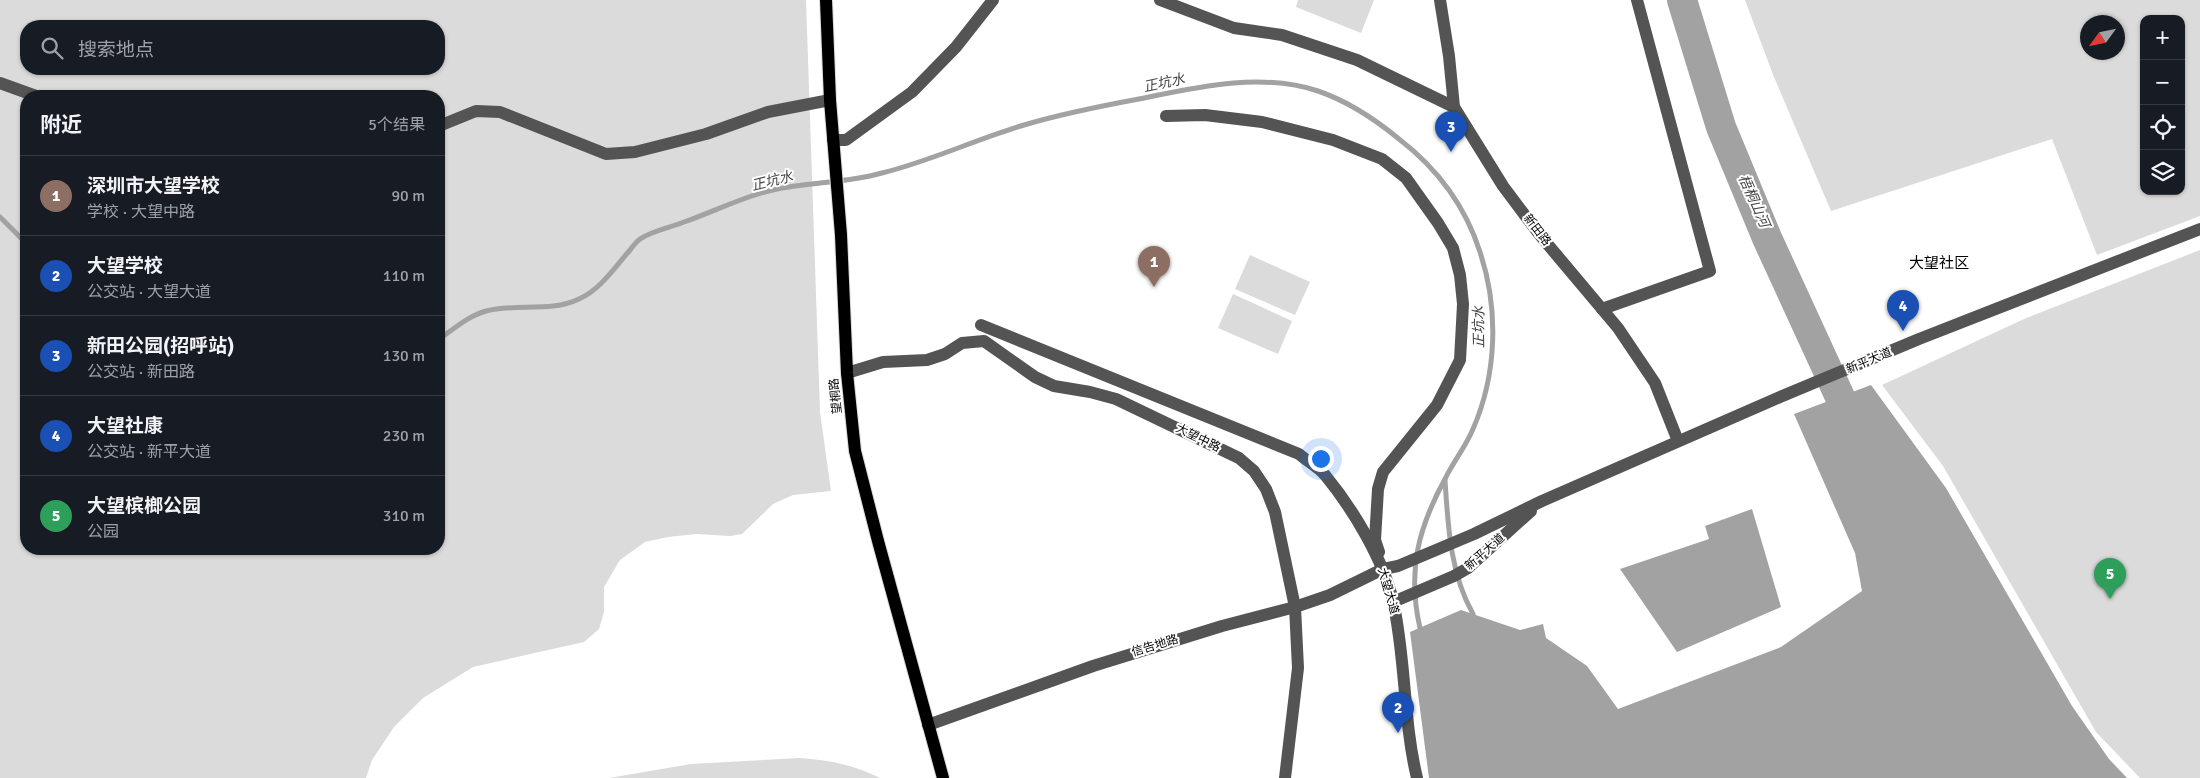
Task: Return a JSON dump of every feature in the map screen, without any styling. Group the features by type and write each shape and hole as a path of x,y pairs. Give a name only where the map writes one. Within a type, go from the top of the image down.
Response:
{"main road":[{"name":"望桐路","path":"826,0 830,100 847,374 856,450 878,541 943,778"}],"street":[{"path":"833,140 846,140 912,92 956,47 994,0"},
{"path":"1160,0 1234,28 1282,35 1357,60 1454,107"},
{"name":"新田路","path":"1440,0 1449,56 1454,107 1503,186 1539,234 1618,328 1655,383 1678,441"},
{"path":"1602,309 1710,271 1637,0"},
{"path":"0,83 20,90"},
{"path":"445,124 476,111 500,112 606,154 635,152 706,134 768,112 830,100"},
{"path":"1166,116 1205,115 1262,122 1332,140 1382,159 1412,186 1453,248 1463,304 1460,360 1437,405 1383,472 1378,488 1375,540 1383,569"},
{"name":"新平大道","path":"1383,569 1398,566 1474,534 1542,501 1678,441 1919,339 2200,229"},
{"name":"大望大道","path":"980,325 1299,454 1324,474 1351,511 1383,569 1393,602 1410,751 1417,778"},
{"name":"大望中路","path":"847,374 883,362 927,360 945,354 962,343 984,341 1035,377 1048,383 1116,399 1239,458 1254,471 1266,489 1275,512 1295,607 1298,668 1285,778"},
{"name":"新平大道","path":"1393,602 1454,576 1478,560 1542,501"},
{"name":"信告地路","path":"928,725 1102,663 1222,626 1295,607 1330,594 1383,569"}],"shaded area":[{"path":"0,0 806,0 820,412 831,491 793,495 773,504 742,534 730,536 696,534 645,542 620,560 604,587 604,612 599,629 584,642 473,667 423,698 394,727 372,760 366,778 0,778"},
{"path":"1298,0 1374,0 1361,33 1296,7"},
{"path":"1745,0 2200,0 2200,216 2097,255 2052,139 1831,211 1774,77"},
{"path":"2200,250 2200,778 2140,778 2096,732 1943,466 1882,385 2024,319"},
{"path":"1250,255 1310,282 1295,315 1235,289"},
{"path":"1233,294 1292,321 1278,354 1218,328"},
{"path":"1871,385 1946,488 2072,706 2109,759 2127,778 1429,778 1410,632 1461,610 1520,630 1543,624 1546,638 1587,666 1618,709 1781,647 1862,591 1855,553 1794,414"},
{"path":"1752,509 1781,607 1677,652 1620,569 1709,539 1705,526"},
{"path":"800,758 841,764 880,778 609,778 691,764"}],"waterway":[{"name":"梧桐山河","path":"1682,0 1721,127 1767,238 1840,397"},
{"name":"正坑水","path":"445,335 467,319 486,311 557,306 579,299 594,290 613,271 636,243 645,236 762,193 787,187 869,176 900,168 1038,121 1081,110 1183,90 1228,83 1251,82 1296,85 1318,91 1340,100 1381,125 1413,151 1438,176 1449,189 1474,235 1486,274 1490,296 1493,341 1487,386 1473,429 1436,496 1422,532 1415,569 1416,607 1420,628"},
{"name":"正坑水","path":"0,217 20,237"},
{"path":"1445,480 1449,532 1455,566 1459,582 1473,614"}],"place":[{"name":"新田公园(招呼站)","path":"1451,152"},
{"name":"深圳市大望学校","path":"1154,287"},
{"name":"大望社康","path":"1903,331"},
{"name":"大望槟榔公园","path":"2110,599"},
{"name":"大望学校","path":"1398,733"}],"district":[{"name":"大望社区","path":"1939,263"}]}
